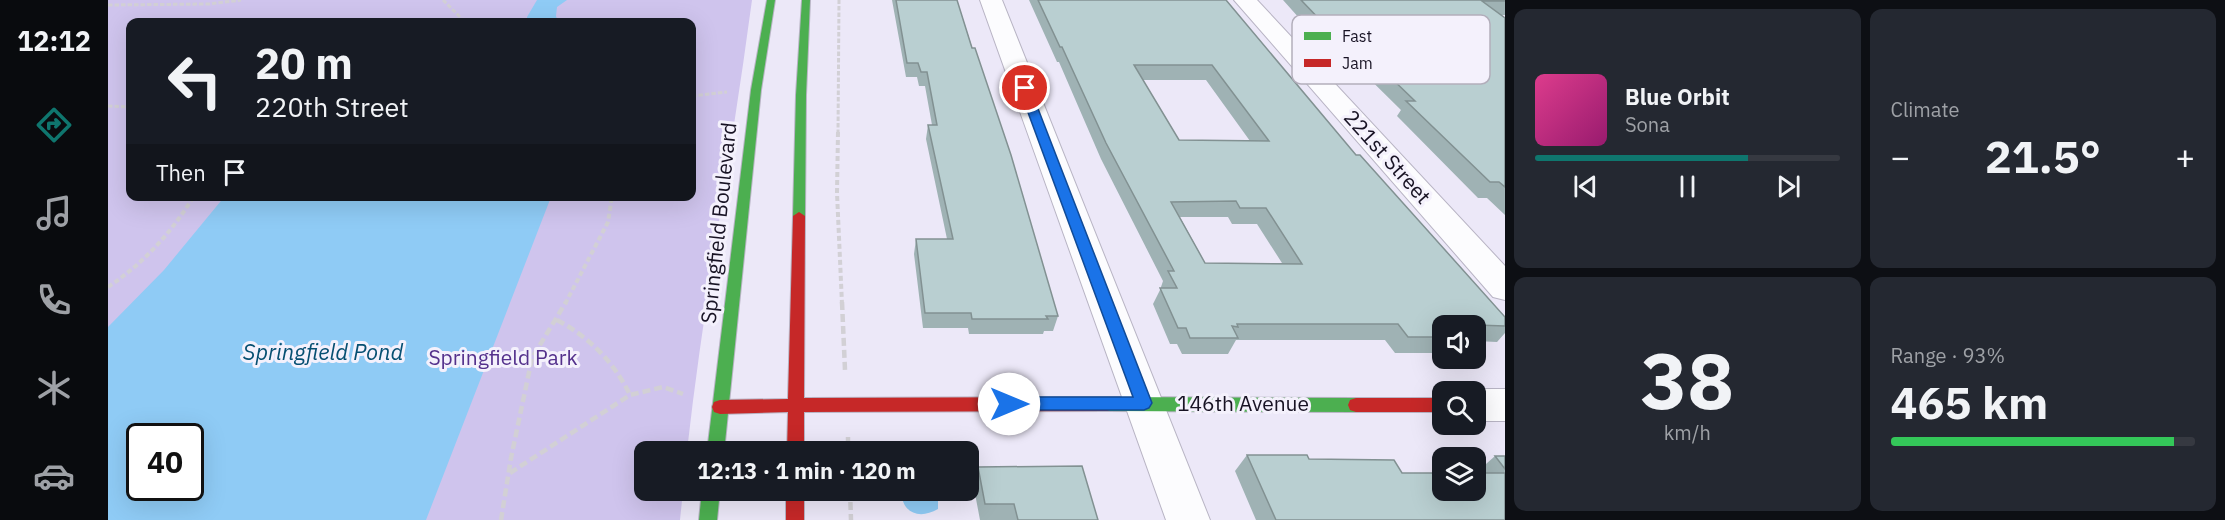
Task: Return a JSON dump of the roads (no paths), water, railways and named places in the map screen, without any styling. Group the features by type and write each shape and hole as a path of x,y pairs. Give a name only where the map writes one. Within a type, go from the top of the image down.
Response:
{"street":[{"name":"Springfield Boulevard","path":"716,441 756,90 771,0"},
{"path":"795,441 801,95 806,0"},
{"path":"991,0 1188,520"},
{"name":"221st Street","path":"1245,0 1292,52"},
{"name":"221st Street","path":"1321,84 1505,288"},
{"name":"146th Avenue","path":"720,406 1144,403 1432,405"},
{"path":"1486,405 1505,405"},
{"path":"708,520 710,501"},
{"path":"795,501 795,520"}],"water":[{"path":"537,0 567,0 557,7 557,18 527,17"},
{"name":"Springfield Pond","path":"221,201 549,201 426,520 108,520 108,327 164,270"},
{"path":"903,501 938,501 938,509 918,514"}],"park label":[{"name":"Springfield Park","path":"503,358"}]}
